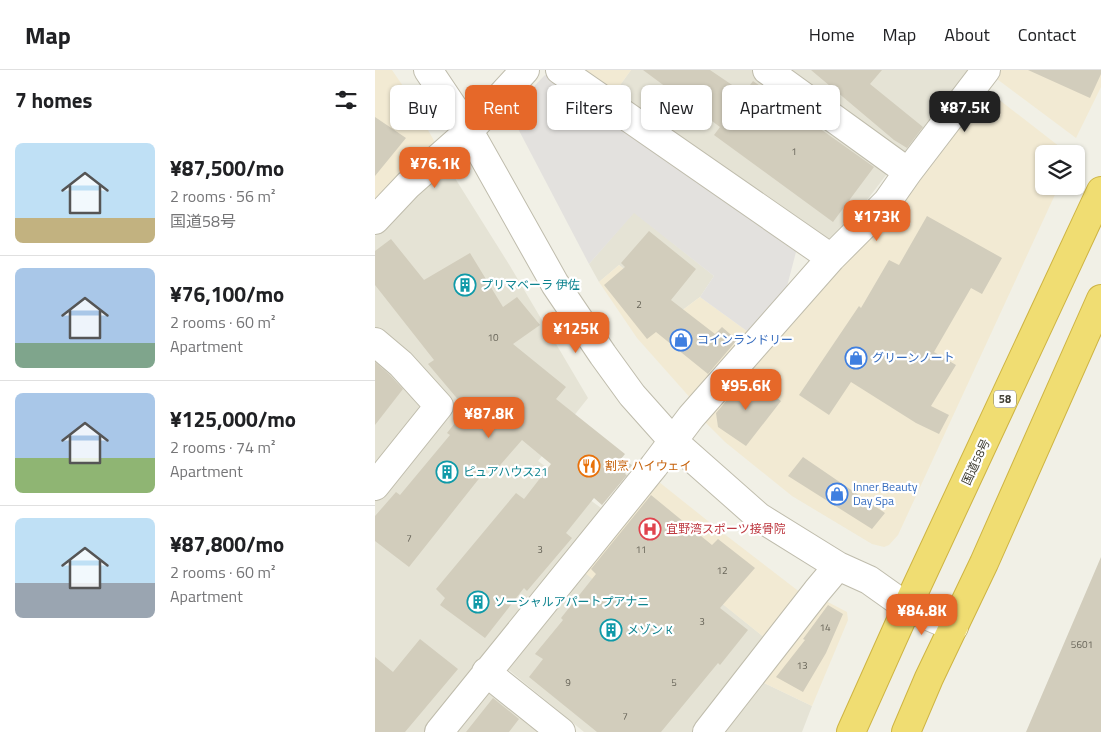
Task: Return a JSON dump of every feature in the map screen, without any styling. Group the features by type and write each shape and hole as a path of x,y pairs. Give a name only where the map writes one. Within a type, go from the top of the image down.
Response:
{"highway":[{"name":"国道58号","path":"851,732 907,606 1101,191"},
{"path":"906,732 984,563 1101,299"}],"street":[{"path":"428,70 469,131 561,292 632,395 673,442 759,517 838,566 869,580 907,606 953,627"},
{"path":"375,220 408,185 469,131 525,70"},
{"path":"560,70 831,258"},
{"path":"767,70 908,172"},
{"path":"439,732 691,418 831,258 887,202 986,70"},
{"path":"375,342 401,364 439,406 375,486"},
{"path":"707,732 838,566"},
{"path":"486,672 561,732"}],"shaded area":[{"path":"375,70 392,70 402,85 390,85 390,130 428,130 437,146 375,209"},
{"path":"585,70 631,70 620,85 605,85"},
{"path":"631,70 752,70 773,85 722,85 722,130 835,130 890,170 847,226 829,239 670,130 712,130 712,85 641,85 641,110 631,103 631,85 620,85"},
{"path":"787,70 977,70 913,158 840,107 840,85 808,85"},
{"path":"997,70 1101,70 1101,87 1076,138 993,76"},
{"path":"545,75 559,85 547,85 547,130 623,130 796,252 785,294 751,334 700,297 714,276 634,213 589,264 519,130 537,130 537,85 535,85"},
{"path":"984,88 1057,145 1035,145 1035,195 1055,195 898,535 889,545 884,547 872,544 792,496 725,442 699,416"},
{"path":"448,167 510,266 588,398 538,461 605,511 430,732 375,732 375,501 453,406 375,329 375,236 417,191"},
{"path":"634,212 714,276 700,297 680,312 619,265 599,282 589,264"},
{"path":"619,265 680,312 700,297 751,334 693,401 637,338 599,282"},
{"path":"375,356 425,404 375,468"},
{"path":"654,478 801,593 765,638 680,570 640,617 580,569"},
{"path":"580,569 680,569 765,638 693,732 584,732 504,666"},
{"path":"824,600 847,612 848,620 812,706 760,681"},
{"path":"760,681 812,706 802,732 719,732"},
{"path":"488,689 543,732 453,732"}],"building":[{"path":"643,70 710,70 732,85 722,85 722,130 822,130 874,167 833,222 714,135 720,127 712,121 712,85 663,85"},
{"path":"811,70 882,70 870,84 923,127 907,148 894,140 840,94 840,85 829,85"},
{"path":"1028,70 1101,70 1101,74 1090,98"},
{"path":"753,81 759,85 750,85"},
{"path":"375,117 390,127 390,130 394,130 406,138 375,176"},
{"path":"927,216 1002,258 982,294 971,288 934,352 956,365 931,406 949,415 939,434 916,423 851,382 829,415 799,395 859,306 861,308 889,260 899,265"},
{"path":"649,231 696,269 671,300 715,334 722,327 737,340 708,374 656,332 647,339 604,285 625,267 621,263"},
{"path":"391,239 424,280 470,253 503,307 517,297 540,325 513,344 566,387 556,399 625,454 621,459 632,465 625,474 627,475 602,505 594,498 566,533 572,538 527,591 524,588 485,638 440,605 445,598 436,589 516,493 524,499 551,464 522,440 495,471 489,466 409,567 375,541 375,516 396,492 400,495 450,435 447,433 466,409 428,364 434,360 375,285 375,251"},
{"path":"375,362 403,389 375,425"},
{"path":"747,376 781,401 746,446 718,427 716,413"},
{"path":"803,457 885,513 872,529 788,476"},
{"path":"651,495 712,545 718,539 755,568 720,608 748,630 661,732 597,732 529,677 543,659 535,654 563,620 561,618 596,574 591,569"},
{"path":"1101,557 1101,732 1026,732"},
{"path":"828,605 843,614 826,653 803,692 776,677 805,640 803,639"},
{"path":"420,639 458,669 405,732 375,732 375,657 393,672"},
{"path":"493,698 519,719 509,732 466,732"}],"place":[{"name":"プリマベーラ 伊佐","path":"465,285"},
{"name":"コインランドリー","path":"681,340"},
{"name":"グリーンノート","path":"856,358"},
{"name":"割烹 ハイウェイ","path":"589,466"},
{"name":"ピュアハウス21","path":"447,472"},
{"name":"Inner Beauty Day Spa","path":"837,494"},
{"name":"宜野湾スポーツ接骨院","path":"650,529"},
{"name":"ソーシャルアパートプアナニ","path":"478,602"},
{"name":"メゾン K","path":"611,630"}]}
